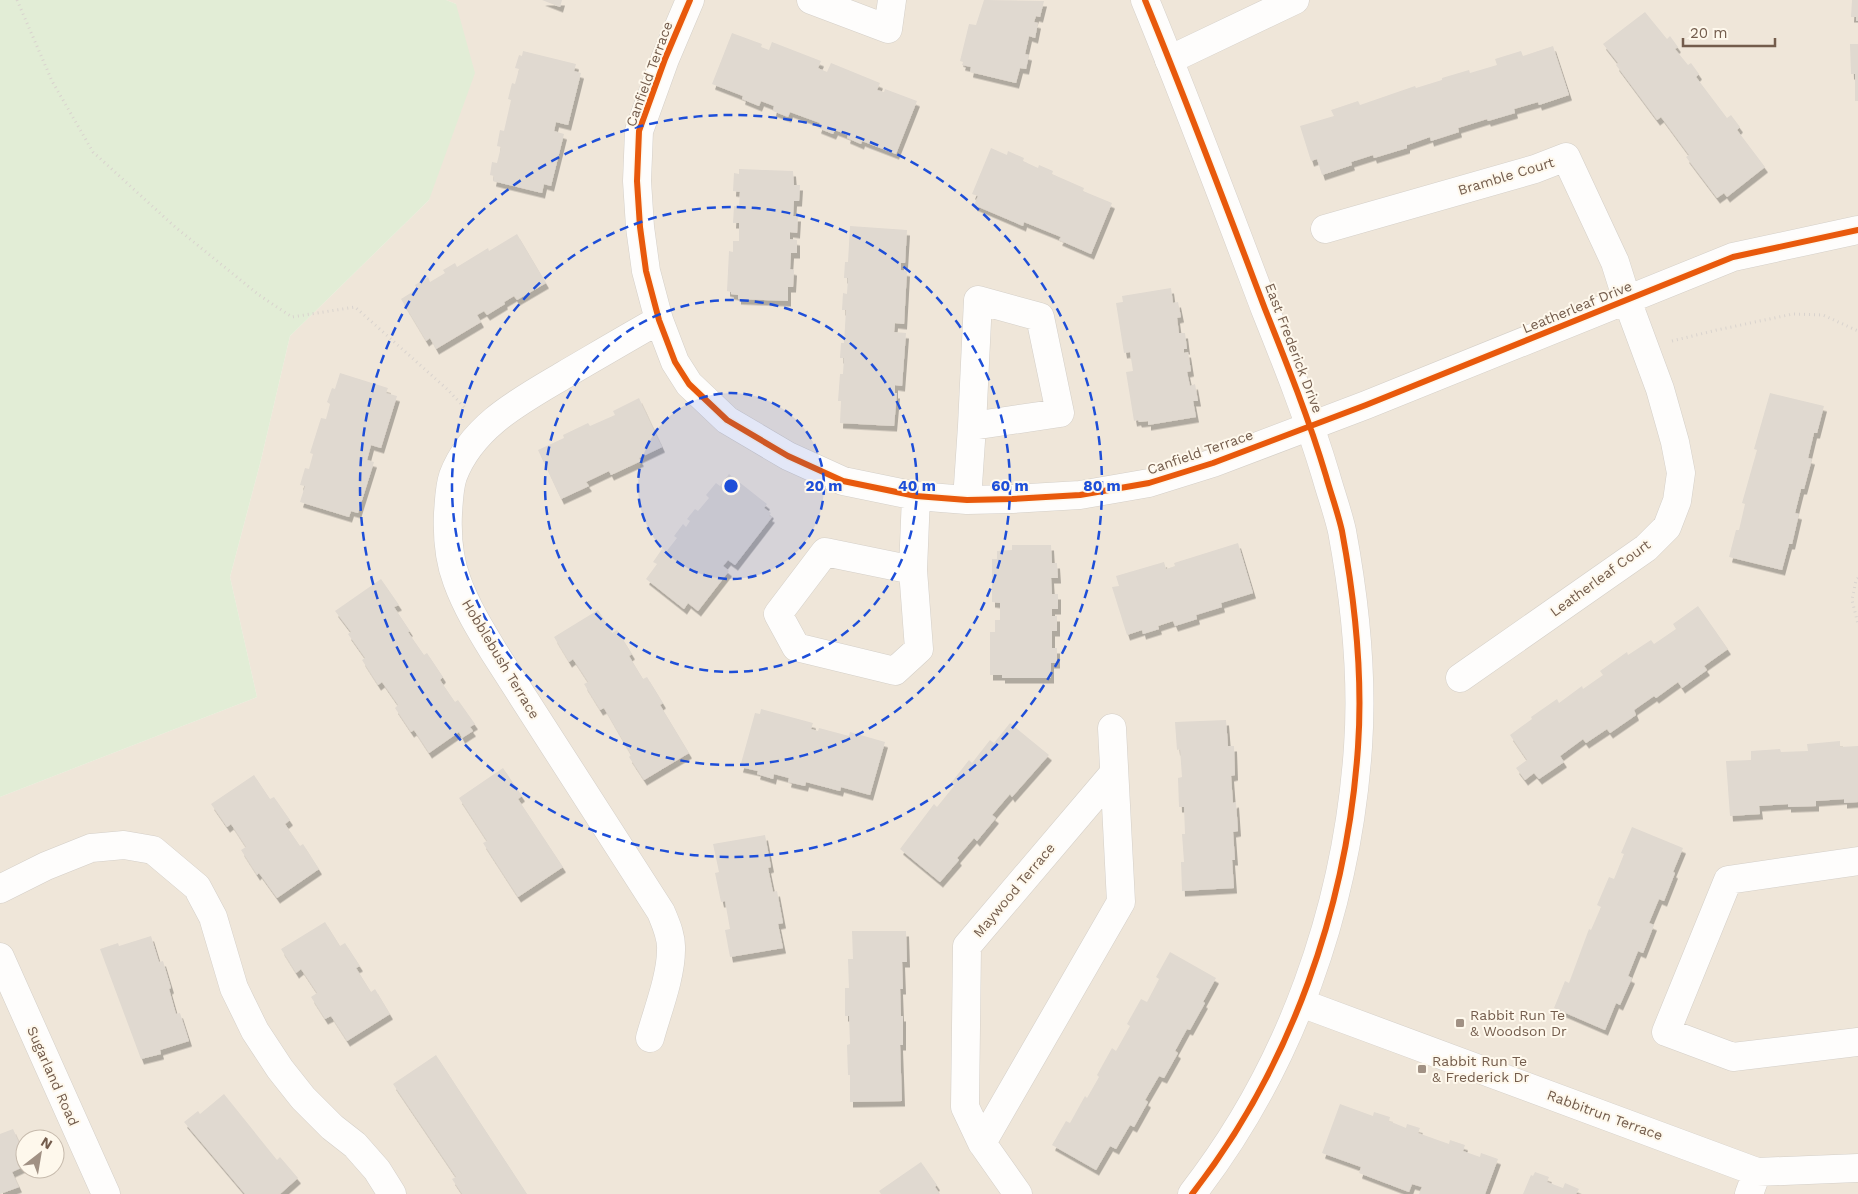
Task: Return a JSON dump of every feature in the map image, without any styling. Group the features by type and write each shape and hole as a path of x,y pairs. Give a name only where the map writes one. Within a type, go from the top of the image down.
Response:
{"street":[{"name":"Canfield Terrace","path":"690,0 665,60 639,132 637,181 640,227 646,271 659,320 675,362 689,384 728,420 788,456 843,481 916,496 967,500 1080,495 1150,483 1213,463 1311,426"},
{"path":"811,0 888,29 892,0"},
{"name":"East Frederick Drive","path":"1145,0 1311,426 1341,528 1354,611 1358,684 1358,745 1352,804 1341,871 1323,937 1301,1003 1263,1084 1231,1138 1192,1194"},
{"path":"1169,60 1295,0"},
{"name":"Bramble Court","path":"1325,229 1535,169 1566,156 1609,244 1627,300"},
{"name":"Leatherleaf Drive","path":"1311,426 1733,257 1858,230"},
{"path":"967,500 978,300 1040,317 1060,413 972,426"},
{"name":"Leatherleaf Court","path":"1460,678 1646,548 1667,527 1677,501 1681,473 1673,433 1660,389 1627,300"},
{"name":"Hobblebush Terrace","path":"650,1038 665,984 671,950 668,929 661,912 473,617 456,580 450,551 448,523 449,494 453,477 460,460 484,429 531,394 659,320"},
{"path":"913,570 825,552 778,614 796,647 895,671 919,649 913,570 916,496"},
{"path":"982,1143 1121,902 1112,728"},
{"name":"Maywood Terrace","path":"1018,1194 982,1143 965,1107 967,946 1114,773"},
{"path":"0,889 46,866 91,848 124,845 153,850 197,887 213,917 234,988 254,1031 280,1069 303,1098 332,1127 355,1145 377,1170 392,1194"},
{"path":"1858,861 1728,880 1666,1032 1734,1057 1858,1042"},
{"name":"Sugarland Road","path":"0,957 106,1194"},
{"name":"Rabbitrun Terrace","path":"1301,1003 1753,1183 1858,1168"}],"path":[{"path":"17,0 52,81 93,152 174,226 259,296 292,317 355,308 447,389 484,429"},
{"path":"1645,349 1717,330 1793,314 1823,315 1858,331"},
{"path":"1858,578 1852,600 1858,624"}],"shaded area":[{"path":"446,0 1858,0 1858,1194 0,1194 0,797 257,697 230,577 261,460 290,336 429,200 456,4"}],"green space":[{"path":"0,0 446,0 456,4 475,73 429,200 290,336 261,460 230,577 257,697 0,797"}],"building":[{"path":"542,0 562,0 560,7"},
{"path":"984,0 1044,1 1040,17 1036,16 1034,22 1038,23 1035,38 1029,36 1025,54 1029,55 1026,69 1020,68 1016,83 970,72 971,67 962,65 963,62 960,61 969,24 976,25"},
{"path":"1852,0 1858,0 1858,21 1856,21 1856,17 1851,17"},
{"path":"1645,12 1667,39 1670,36 1678,47 1675,49 1688,65 1691,63 1699,74 1696,77 1727,118 1731,115 1740,127 1737,130 1765,167 1727,197 1724,193 1717,198 1686,157 1689,155 1661,117 1657,120 1616,65 1618,63 1603,44"},
{"path":"732,33 762,44 761,47 769,50 772,42 821,61 818,68 827,72 831,63 880,83 877,90 884,92 885,89 917,101 896,154 862,141 861,144 847,138 848,135 835,130 833,134 818,128 820,123 790,112 788,117 773,111 774,106 761,101 759,106 742,99 743,96 712,84"},
{"path":"1850,44 1858,44 1858,101 1855,101 1855,74 1851,74"},
{"path":"1553,46 1569,95 1539,105 1538,102 1514,109 1515,113 1458,128 1459,132 1431,141 1430,137 1407,145 1407,148 1374,158 1373,155 1351,162 1352,165 1322,175 1317,159 1311,161 1300,126 1334,116 1331,110 1358,101 1360,105 1469,70 1470,73 1497,65 1495,59 1521,51 1523,56"},
{"path":"523,51 576,64 574,71 581,73 568,125 556,122 554,131 564,134 551,186 544,184 542,193 493,181 494,176 490,175 492,162 497,163 501,147 497,146 500,130 504,131 511,100 508,99 512,83 515,84 519,69 515,68 519,55 522,56"},
{"path":"991,148 1007,155 1008,151 1024,158 1023,161 1038,168 1039,165 1053,171 1052,174 1084,188 1083,191 1112,203 1091,254 1059,240 1061,237 1024,222 1023,226 974,205 978,196 972,194"},
{"path":"739,169 793,171 794,185 800,185 799,201 794,201 793,216 798,216 797,233 790,232 790,239 797,240 797,253 791,253 790,269 794,270 793,287 788,287 788,301 738,299 738,295 727,291 729,251 733,252 733,241 739,241 739,223 733,223 734,206 739,207 740,192 733,191 734,173 739,174"},
{"path":"850,226 907,230 905,263 901,263 901,270 907,271 904,324 895,323 894,332 906,333 902,386 895,385 895,393 897,393 894,426 840,423 841,401 838,401 840,374 843,374 844,358 840,358 841,343 844,343 846,310 842,310 843,293 847,294 848,278 844,278 845,262 848,262"},
{"path":"517,234 546,283 517,300 514,296 487,315 484,311 477,315 481,322 436,349 430,338 426,341 401,299 417,289 415,285 428,277 430,282 445,273 443,270 455,263 457,267 488,248 489,251"},
{"path":"1171,288 1173,303 1178,302 1181,317 1177,318 1179,333 1185,333 1187,349 1184,349 1184,353 1188,352 1191,371 1187,372 1190,386 1195,384 1198,401 1193,401 1196,417 1148,425 1148,421 1134,421 1126,372 1133,371 1130,352 1124,353 1116,303 1123,302 1122,296"},
{"path":"340,373 388,388 386,393 397,396 381,448 371,445 367,460 374,462 358,513 351,511 349,517 300,502 305,486 300,485 305,468 309,469 313,454 310,453 321,418 326,419 330,404 327,402 332,388 335,389"},
{"path":"1770,393 1824,406 1817,433 1814,433 1808,458 1812,459 1795,513 1799,514 1792,544 1789,544 1782,570 1729,557 1736,530 1739,530 1745,504 1742,503 1757,450 1754,449"},
{"path":"639,398 662,447 639,458 641,461 611,475 609,471 586,482 589,486 561,499 538,450 564,438 563,435 588,423 590,426 615,415 613,411"},
{"path":"729,474 767,504 764,508 771,513 769,516 772,517 735,565 728,560 723,566 729,571 698,611 688,603 684,609 646,579 657,564 653,562 662,549 666,552 677,538 674,536 683,524 686,527 690,521 687,519 695,509 698,511 709,498 706,495 716,483 720,486"},
{"path":"1238,543 1253,593 1221,603 1222,607 1196,615 1197,619 1175,626 1173,621 1158,626 1159,629 1143,634 1142,630 1127,635 1112,587 1119,586 1116,576 1164,562 1166,569 1175,566 1174,563"},
{"path":"1012,545 1051,545 1052,563 1057,563 1058,578 1051,578 1052,594 1058,594 1058,609 1052,609 1052,616 1057,616 1057,631 1052,631 1052,648 1057,648 1057,663 1051,663 1051,678 1002,678 1002,675 990,675 990,632 995,632 995,620 1000,620 1000,603 992,602 992,559 997,559 997,551 1012,550"},
{"path":"381,579 399,605 394,607 410,631 408,632 424,655 427,653 443,677 440,680 455,702 458,700 475,724 470,727 473,731 462,738 459,732 429,753 414,730 411,732 395,708 398,705 382,682 378,685 362,660 365,658 348,634 351,632 335,611"},
{"path":"1698,606 1728,649 1704,666 1707,670 1682,688 1678,682 1656,698 1654,696 1634,710 1636,715 1610,733 1607,729 1586,743 1583,739 1560,756 1564,762 1539,779 1534,773 1525,780 1516,768 1527,760 1510,735 1532,719 1531,717 1557,699 1559,703 1582,686 1583,689 1603,675 1600,671 1627,652 1628,655 1651,640 1654,644 1676,629 1673,624"},
{"path":"598,610 612,633 617,630 632,654 629,656 643,679 647,677 663,703 660,705 689,753 644,780 629,757 631,755 604,708 600,710 584,684 588,682 573,659 569,662 554,637"},
{"path":"761,709 813,723 811,729 818,731 819,728 849,736 850,732 885,742 870,795 841,787 840,791 806,782 805,786 788,782 789,778 774,774 773,779 757,774 758,771 740,767 755,713 760,714"},
{"path":"1226,720 1228,746 1234,746 1235,775 1231,776 1233,803 1236,802 1238,831 1233,832 1234,888 1182,891 1181,862 1184,862 1182,834 1185,834 1184,807 1179,807 1178,778 1182,777 1180,749 1177,750 1175,722"},
{"path":"1010,723 1049,755 1012,797 1010,794 992,815 996,818 977,841 974,838 957,858 959,860 940,882 900,849 934,804 937,807 954,786 951,783 969,760 972,763 990,740 994,743"},
{"path":"1840,741 1840,747 1858,746 1858,802 1844,803 1844,799 1816,801 1816,806 1788,807 1788,804 1759,806 1760,814 1730,816 1726,761 1751,760 1751,751 1780,749 1781,752 1808,751 1807,744"},
{"path":"503,768 522,796 518,799 563,867 518,897 483,843 487,841 459,798"},
{"path":"254,775 270,799 274,797 290,820 285,824 300,846 303,844 319,869 277,898 259,873 257,875 241,850 246,847 231,824 227,827 211,804"},
{"path":"1632,827 1683,848 1664,901 1659,899 1649,923 1654,925 1643,953 1638,951 1628,976 1632,978 1620,1005 1616,1003 1605,1030 1554,1008 1565,981 1569,983 1589,929 1591,930 1601,907 1597,905 1609,877 1614,879 1624,854 1621,853"},
{"path":"765,835 771,867 768,868 773,892 777,891 783,923 778,924 783,948 730,957 725,930 730,929 725,901 721,902 715,873 719,872 713,844"},
{"path":"325,922 340,946 345,943 360,966 356,968 371,992 375,989 390,1014 347,1041 331,1016 325,1019 311,997 317,993 301,969 296,973 281,949"},
{"path":"852,931 906,931 907,962 902,962 903,989 900,989 901,1016 903,1016 903,1045 900,1045 902,1101 850,1102 847,1045 850,1044 849,1016 845,1016 845,988 849,988 848,959 853,959"},
{"path":"151,936 159,962 163,961 176,1014 180,1013 189,1041 160,1050 161,1054 141,1059 100,949 118,943 119,946"},
{"path":"1170,952 1216,978 1190,1030 1187,1029 1175,1051 1178,1053 1164,1078 1159,1076 1145,1100 1148,1102 1134,1127 1130,1125 1116,1149 1110,1146 1096,1170 1052,1145 1066,1121 1070,1123 1085,1096 1087,1098 1112,1048 1116,1051 1130,1026 1127,1024 1141,999 1147,1002 1159,979 1156,977"},
{"path":"436,1055 527,1194 462,1194 452,1179 456,1177 393,1084"},
{"path":"224,1094 277,1160 280,1157 298,1178 280,1194 245,1194 184,1122 198,1111 200,1114"},
{"path":"1340,1104 1373,1116 1374,1112 1390,1117 1389,1121 1406,1128 1407,1124 1420,1128 1418,1133 1449,1144 1450,1140 1465,1145 1463,1151 1480,1157 1481,1153 1498,1159 1485,1194 1419,1194 1422,1187 1412,1184 1409,1192 1359,1173 1361,1167 1322,1153"},
{"path":"13,1129 15,1133 15,1171 12,1172 19,1187 0,1194 0,1134"},
{"path":"921,1162 937,1185 935,1187 940,1194 881,1194 879,1191"},
{"path":"1535,1172 1549,1177 1547,1182 1563,1188 1565,1183 1579,1189 1576,1194 1523,1194 1531,1175 1533,1176"}],"cycle path":[{"path":"690,0 665,59 639,131 637,181 640,227 646,271 659,320 675,362 689,384 727,420 788,456 843,481 916,496 967,500 1012,499 1080,495 1149,483 1213,463 1366,405 1733,257 1858,230"},
{"path":"1145,0 1289,371 1319,455 1342,531 1351,584 1359,665 1358,747 1352,807 1327,925 1308,983 1285,1039 1258,1093 1227,1145 1192,1194"}],"place":[{"name":"Rabbit Run Te & Woodson Dr","path":"1460,1023"},
{"name":"Rabbit Run Te & Frederick Dr","path":"1422,1069"}]}
